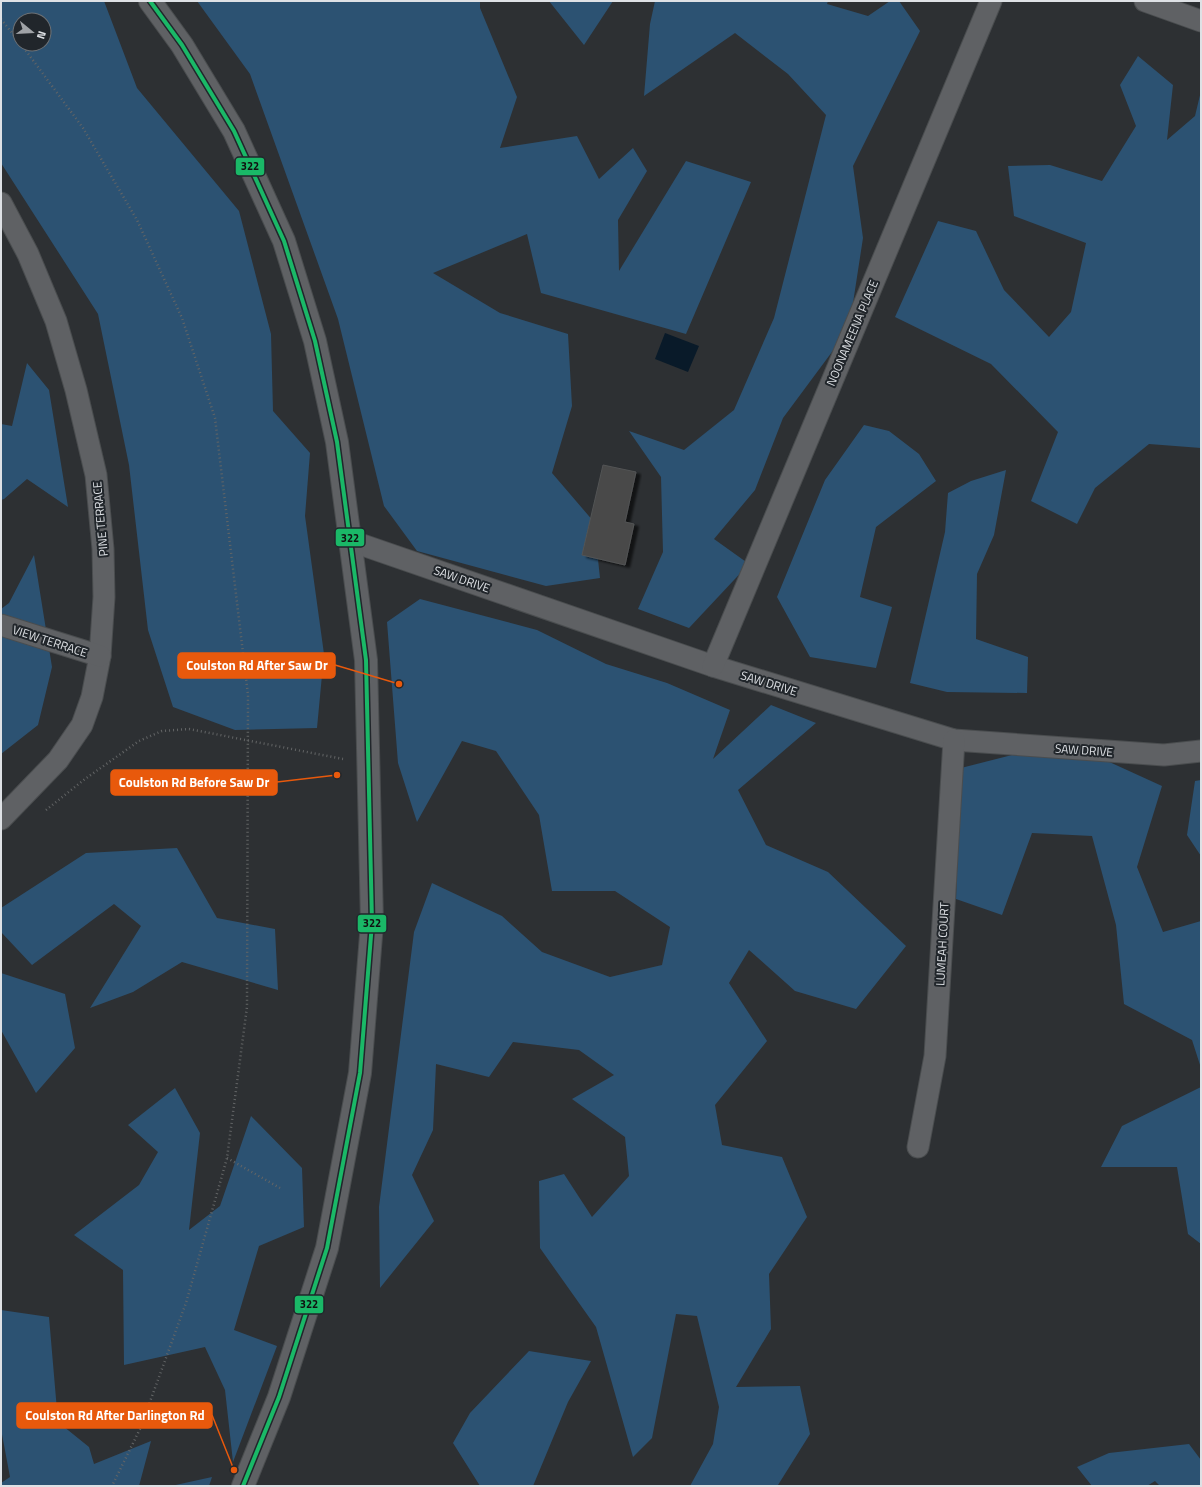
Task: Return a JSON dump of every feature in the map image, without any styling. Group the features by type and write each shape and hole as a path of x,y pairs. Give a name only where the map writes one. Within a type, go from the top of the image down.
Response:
{"street":[{"path":"150,1 182,45 234,131 284,241 315,341 337,442 366,660 372,923 360,1073 327,1248 279,1397 243,1486"},
{"name":"NOONAMEENA PLACE","path":"713,666 991,1"},
{"path":"1145,1 1201,21"},
{"name":"PINE TERRACE","path":"1,203 28,254 56,321 76,390 96,475 104,549 104,597 100,656 92,697 82,725 58,760 1,819"},
{"name":"SAW DRIVE","path":"351,541 713,666 954,740 1164,755 1201,751"},
{"name":"VIEW TERRACE","path":"1,625 100,656"},
{"name":"LUMEAH COURT","path":"918,1147 935,1056 954,740"}],"path":[{"path":"1,19 12,33"},
{"path":"27,52 83,128 137,220 185,325 215,418 248,695 247,1007 227,1158 186,1303 140,1428 112,1486"},
{"path":"42,814 85,779 139,741 162,731 189,729 369,765"},
{"path":"227,1158 280,1188"}],"shaded area":[{"path":"1,1 104,1 137,88 239,211 271,334 273,411 310,453 305,516 324,654 317,728 235,730 173,707 148,630 129,465 98,314 1,163"},
{"path":"197,1 480,1 480,8 517,97 500,148 577,136 599,179 633,148 647,171 618,220 619,271 686,161 751,182 686,334 541,293 527,234 433,273 500,313 568,334 572,406 552,473 594,522 600,578 546,586 417,551 384,506 338,319 250,74"},
{"path":"549,1 613,1 584,45"},
{"path":"655,1 828,1 827,4 868,16 890,1 899,1 920,31 853,166 863,238 849,329 783,418 755,490 714,539 749,564 689,628 638,609 663,552 661,477 629,431 684,450 734,410 774,318 826,115 788,74 735,33 644,96 650,24"},
{"path":"1138,56 1173,85 1167,140 1195,116 1201,91 1201,448 1149,444 1095,488 1077,524 1031,501 1058,432 991,364 895,317 938,221 976,231 1004,290 1049,337 1071,312 1086,243 1014,216 1008,166 1050,165 1102,181 1136,126 1120,85"},
{"path":"665,333 699,346 688,372 655,359"},
{"path":"27,363 49,390 68,507 27,479 1,500 1,424 12,426"},
{"path":"864,425 889,431 919,454 936,481 876,527 860,597 892,607 876,668 810,657 777,597 825,480"},
{"path":"1006,470 994,535 977,574 976,639 1028,657 1027,693 947,692 910,683 945,532 948,493 971,481"},
{"path":"34,555 52,667 38,725 1,754 1,609 9,603"},
{"path":"420,599 537,630 606,664 667,683 730,710 713,759 771,705 816,723 738,790 766,845 828,872 906,946 856,1009 795,991 749,950 729,983 767,1041 715,1105 722,1145 782,1157 807,1217 769,1274 771,1329 736,1387 800,1386 810,1434 778,1485 690,1486 713,1444 719,1407 697,1316 676,1314 652,1438 633,1457 596,1327 540,1248 539,1181 564,1174 592,1217 629,1176 625,1137 572,1099 614,1075 579,1050 513,1042 489,1077 436,1064 433,1130 412,1175 434,1221 380,1288 379,1207 414,932 432,883 502,916 542,952 610,977 662,965 670,927 615,891 552,891 539,815 496,751 462,741 417,822 398,763 387,622"},
{"path":"1012,755 1105,760 1162,786 1137,867 1163,932 1201,921 1201,1068 1192,1040 1124,1004 1116,925 1092,836 1032,833 1002,915 956,899 961,768"},
{"path":"1201,780 1201,856 1187,835 1195,781"},
{"path":"177,848 217,918 275,929 278,990 182,962 133,992 90,1008 141,926 114,904 32,965 1,932 1,908 86,853"},
{"path":"1,973 65,994 75,1048 36,1093 1,1030"},
{"path":"1201,1087 1201,1244 1188,1234 1177,1167 1101,1167 1122,1126"},
{"path":"175,1088 200,1133 189,1230 220,1206 251,1116 302,1168 304,1227 259,1246 234,1330 277,1346 233,1462 225,1390 205,1347 124,1365 123,1270 74,1235 139,1185 158,1152 128,1125"},
{"path":"1,1310 49,1317 58,1422 89,1447 94,1464 151,1441 139,1486 1,1486 1,1483 10,1477 1,1429"},
{"path":"529,1351 591,1361 568,1402 533,1486 480,1486 453,1443 470,1413"},
{"path":"1189,1444 1201,1460 1201,1486 1160,1486 1155,1481 1147,1486 1092,1486 1077,1467 1109,1453"},
{"path":"212,1477 209,1486 171,1486"}],"building":[{"path":"603,465 636,472 625,522 634,524 625,565 582,555"}],"transit line":[{"name":"322","path":"150,1 182,45 234,131 284,241 315,341 337,442 366,660 372,923 360,1073 327,1248 279,1397 243,1486"}],"place":[{"name":"Coulston Rd After Saw Dr","path":"399,684"},
{"name":"Coulston Rd Before Saw Dr","path":"337,775"},
{"name":"Coulston Rd After Darlington Rd","path":"234,1470"}]}
